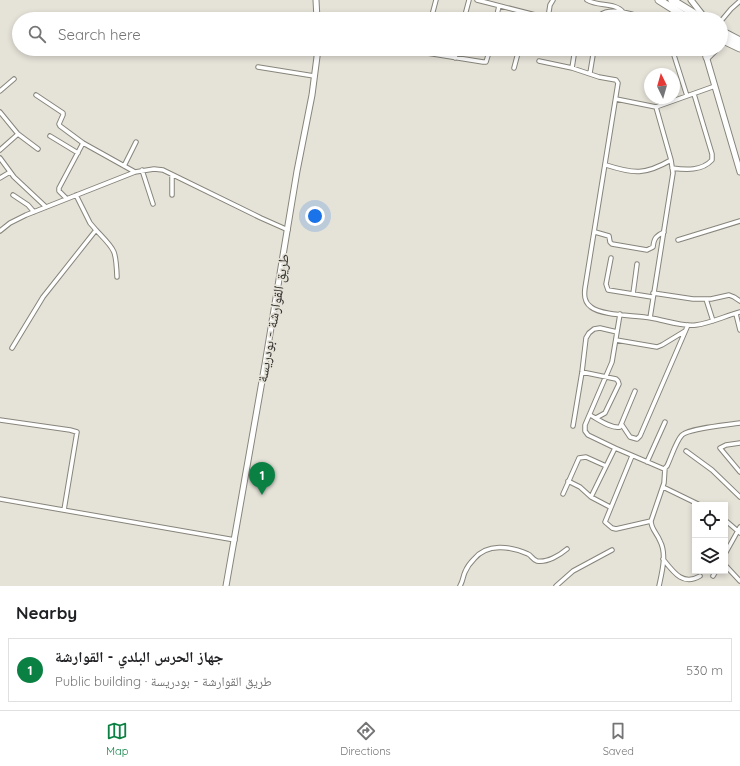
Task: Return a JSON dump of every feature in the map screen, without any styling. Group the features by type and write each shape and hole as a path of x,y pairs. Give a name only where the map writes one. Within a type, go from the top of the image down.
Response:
{"highway":[{"path":"659,0 678,12"},
{"path":"677,1 694,12"},
{"path":"728,35 740,41"},
{"path":"730,44 740,48"}],"main road":[{"path":"316,0 317,12"},
{"path":"691,0 699,12"},
{"name":"طريق القوارشة - بودريسة","path":"226,586 317,56"},
{"path":"707,57 740,172"}],"street":[{"path":"433,12 436,0"},
{"path":"466,12 469,0"},
{"path":"477,0 521,12"},
{"path":"549,12 549,8 553,0"},
{"path":"587,0 594,4 618,7 623,12"},
{"path":"728,13 740,1"},
{"path":"498,12 499,6"},
{"path":"604,12 623,12"},
{"path":"441,56 486,62 488,56"},
{"path":"514,68 517,56"},
{"path":"572,68 574,56"},
{"path":"590,73 592,56"},
{"path":"674,56 687,96"},
{"path":"539,61 572,68 617,81 618,86 585,288 585,300 587,303 594,309 688,325 697,325 738,315 740,330"},
{"path":"258,67 314,76"},
{"path":"0,91 14,79"},
{"path":"616,99 656,107 715,86"},
{"path":"672,168 694,169 708,165 712,160 712,154 694,94"},
{"path":"36,95 63,113 59,124 60,126 83,143 135,172"},
{"path":"650,318 664,232 672,168 656,107"},
{"path":"0,112 18,134 38,149"},
{"path":"0,150 18,134"},
{"path":"50,136 78,153"},
{"path":"124,166 136,142"},
{"path":"66,198 59,190 83,143"},
{"path":"0,158 10,172 46,207"},
{"path":"606,165 622,170 641,172 653,170 671,160"},
{"path":"0,231 10,223 26,214 135,172 154,169 163,170 260,218 288,230"},
{"path":"142,170 153,204"},
{"path":"0,178 10,172"},
{"path":"172,175 172,195"},
{"path":"13,195 28,205 34,212"},
{"path":"76,195 90,224 115,252 117,277"},
{"path":"678,240 740,221"},
{"path":"12,348 44,297 96,230"},
{"path":"595,232 609,236 612,244 647,250 653,247 656,236 664,232"},
{"path":"611,258 608,290 693,300 729,295 740,301"},
{"path":"633,294 638,264"},
{"path":"706,299 713,320"},
{"path":"620,314 612,362 585,425 587,433 632,456 662,469 665,468"},
{"path":"622,425 630,437 637,439 640,436 688,325"},
{"path":"573,426 586,338 594,329 600,328 617,332"},
{"path":"616,340 657,347 662,346 685,331"},
{"path":"582,372 616,380 619,384 605,413 596,418"},
{"path":"590,415 617,428 620,427 635,391"},
{"path":"0,420 78,432 64,510"},
{"path":"647,462 665,422"},
{"path":"659,586 663,559 662,545 654,531 651,521 665,480 665,468 679,439 684,434 698,430 740,423"},
{"path":"740,443 726,445 720,448 740,472"},
{"path":"591,497 615,448"},
{"path":"686,451 712,470 740,497"},
{"path":"632,456 605,520 614,529 651,521"},
{"path":"563,494 579,458 586,457 606,466"},
{"path":"568,481 580,487 591,497 610,507"},
{"path":"663,487 694,502"},
{"path":"0,499 235,540"},
{"path":"728,523 739,532"},
{"path":"728,549 739,532 740,527"},
{"path":"460,586 465,572 474,558 491,547 501,547 521,551 530,555 537,561 546,560 561,555 567,549"},
{"path":"556,586 573,571 612,550"},
{"path":"663,559 674,574 687,583 694,582 700,576"},
{"path":"728,568 740,581"}],"place":[{"name":"جهاز الحرس البلدي - القوارشة","path":"262,495"}]}
